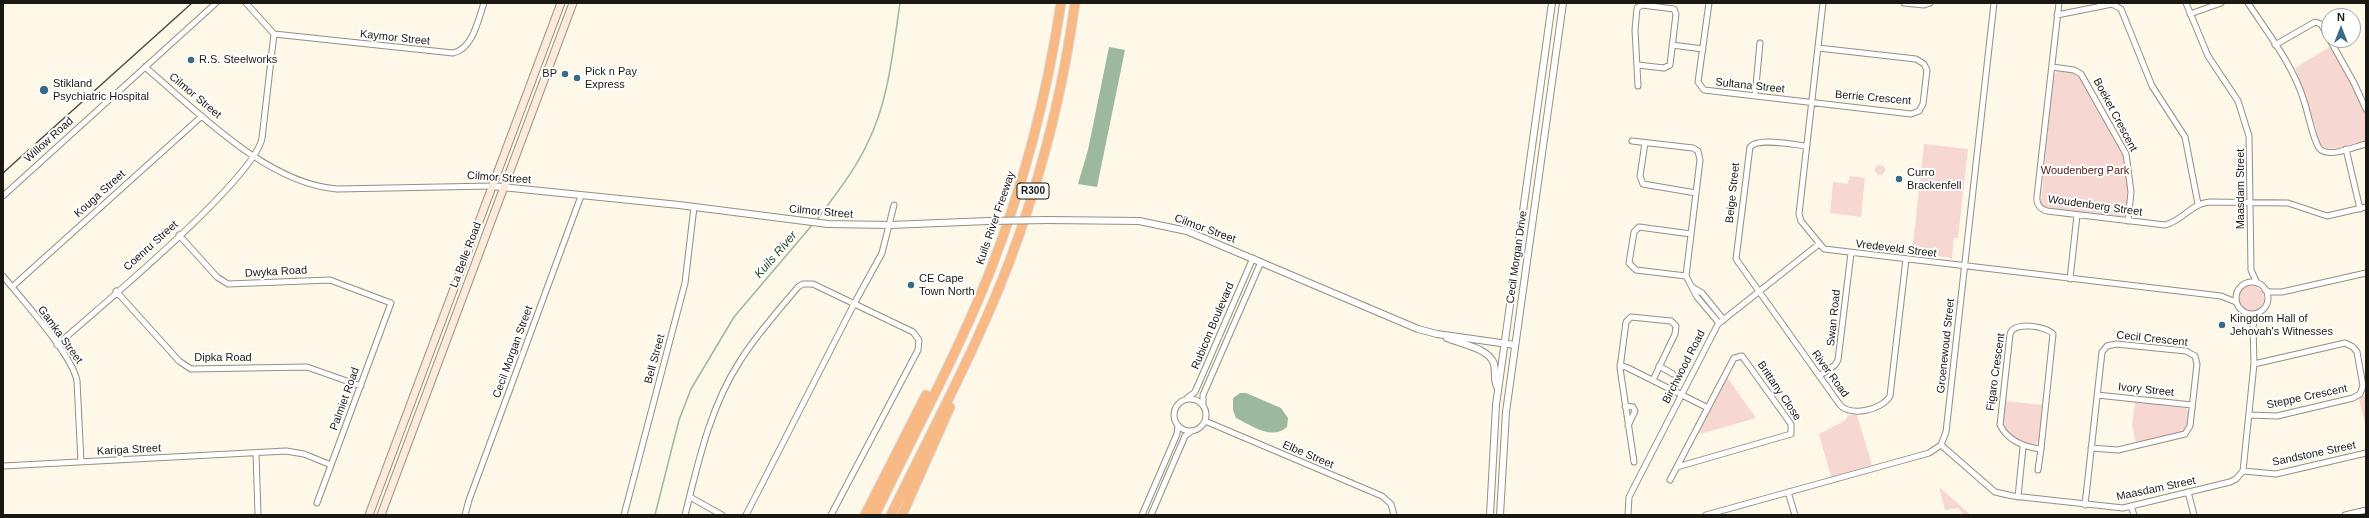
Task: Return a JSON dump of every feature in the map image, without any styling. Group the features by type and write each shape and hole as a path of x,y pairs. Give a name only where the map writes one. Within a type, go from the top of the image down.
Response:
{"highway":[{"name":"Kuils River Freeway","path":"875,515 949,362 988,275 1023,177 1050,71 1061,3"},
{"name":"R300","path":"891,515 986,318 1015,245 1037,178 1064,74 1075,3"},
{"path":"865,515 928,392 949,362"},
{"path":"902,515 942,425 962,369"}],"main road":[{"name":"La Belle Road","path":"369,515 561,3"},
{"name":"La Belle Road","path":"381,515 573,3"}],"street":[{"name":"Willow Road","path":"3,196 216,3"},
{"path":"246,3 274,34"},
{"name":"Kaymor Street","path":"274,34 453,53 462,50 469,43 484,3"},
{"name":"Cecil Morgan Drive","path":"1490,515 1494,425 1498,390 1552,3"},
{"name":"Cecil Morgan Drive","path":"1500,515 1504,431 1563,3"},
{"name":"Sultana Street","path":"1709,3 1698,82 1702,89 1811,103"},
{"name":"Vredeveld Street","path":"1823,3 1799,214 1801,221 1819,244 1828,251 2221,296 2236,302"},
{"path":"1904,3 1924,5 1930,3"},
{"name":"Groenewoud Street","path":"1941,445 1946,432 1994,3"},
{"name":"Woudenberg Street","path":"2059,3 2037,202 2042,209 2047,212 2165,225 2174,222 2198,204"},
{"name":"Maasdam Street","path":"2186,3 2208,56 2240,108 2251,144 2251,270 2246,283"},
{"path":"2190,14 2221,3"},
{"path":"2248,3 2297,79 2316,145 2325,152 2366,144"},
{"path":"2057,15 2112,4 2121,9 2152,86 2185,137 2198,204 2209,202 2292,203 2327,216 2366,207"},
{"path":"1638,65 1667,68 1670,64 1675,11 1670,8 1639,6 1636,10 1635,30 1638,86"},
{"path":"2275,45 2315,22 2321,24"},
{"name":"Coenru Street","path":"58,345 221,196 253,157 261,141 274,34"},
{"path":"1755,96 1760,43"},
{"path":"1672,45 1703,49"},
{"name":"Berrie Crescent","path":"1811,103 1911,114 1919,111 1923,104 1927,70 1924,64 1916,59 1818,48"},
{"path":"2335,48 2366,109"},
{"name":"Cilmor Street","path":"145,67 253,157 299,181 326,188 492,186 694,207 828,224 890,225 988,221 1113,219 1160,224 1187,231 1253,258 1403,324 1437,334 1515,345"},
{"name":"Boeket Crescent","path":"2052,67 2074,70 2081,74 2124,149 2131,187 2128,221"},
{"name":"Kouga Street","path":"12,287 202,116"},
{"path":"1632,141 1692,148 1698,151 1700,160 1686,276 1691,286 1719,323"},
{"name":"Beige Street","path":"1759,293 1736,259 1748,151 1752,145 1759,142 1807,146"},
{"path":"1645,143 1640,176 1644,184 1696,193"},
{"path":"2346,149 2360,209"},
{"name":"Cecil Morgan Street","path":"465,515 469,500 581,196"},
{"path":"746,515 854,304 882,254 894,205"},
{"name":"Bell Street","path":"624,515 685,283 694,207"},
{"path":"2070,278 2077,215"},
{"path":"1686,276 1636,270 1629,263 1634,232 1639,228 1691,234"},
{"name":"Dwyka Road","path":"179,235 217,277 228,284 330,280 391,303"},
{"name":"Birchwood Road","path":"1628,515 1629,497 1708,339 1719,323 1759,293 1819,244"},
{"name":"Swan Road","path":"1819,376 1835,365 1838,360 1851,254"},
{"name":"Rubicon Boulevard","path":"1187,398 1192,397 1196,391 1253,258"},
{"name":"River Road","path":"1759,293 1840,405 1847,411 1855,412 1883,404 1888,399 1891,392 1906,259"},
{"name":"Rubicon Boulevard","path":"1203,404 1203,394 1261,262"},
{"name":"Maasdam Street","path":"2251,270 2257,283"},
{"path":"2253,326 2247,314 2242,311 2236,302 2237,291 2246,283 2257,283 2265,290 2270,292 2282,292 2366,273"},
{"name":"Gamka Street","path":"3,276 58,345 76,376 81,462"},
{"path":"685,515 708,430 724,390 751,344 798,287 803,284 813,284 913,332 917,336 919,345 831,515"},
{"path":"1691,286 1702,293 1724,320"},
{"path":"2265,290 2268,299"},
{"name":"Dipka Road","path":"116,291 179,361 191,369 307,367 361,386"},
{"name":"Vredeveld Street","path":"2221,296 2237,291"},
{"path":"2247,314 2257,313 2264,308 2268,299 2282,292"},
{"name":"Palmiet Road","path":"317,503 391,303"},
{"path":"2243,471 2254,364 2253,326 2257,313"},
{"path":"1634,462 1620,365 1626,322 1628,318 1634,317 1670,321 1676,326 1675,334 1653,380"},
{"name":"Figaro Crescent","path":"2023,447 2004,432 2000,421 2010,334 2014,328 2019,326 2047,329 2053,334 2038,470"},
{"path":"1437,334 1488,355 1494,363 1495,381 1498,390"},
{"name":"Steppe Crescent","path":"2249,415 2278,416 2353,398 2360,394 2363,386 2357,352 2353,347 2345,343 2254,364"},
{"name":"Cecil Crescent","path":"2085,505 2091,448 2102,352 2107,346 2116,344 2178,350 2191,353 2197,360 2190,426 2185,434 2118,450 2091,448"},
{"name":"Brittany Close","path":"1670,480 1734,358 1740,355 1745,358 1791,424 1793,431 1788,436 1677,467"},
{"path":"1620,365 1708,408"},
{"path":"1660,366 1673,374"},
{"name":"Ivory Street","path":"2097,395 2192,405"},
{"path":"1142,515 1177,435 1178,426 1174,418 1174,410 1179,402 1187,398 1193,398 1203,404 1206,413 1205,421 1198,429 1192,431 1184,439 1152,515"},
{"path":"1625,406 1633,407 1635,411 1628,426"},
{"name":"Elbe Street","path":"1205,421 1382,496 1392,504 1394,515"},
{"path":"1178,426 1185,430 1192,431"},
{"path":"1706,515 1929,453 1941,445"},
{"name":"Maasdam Street","path":"1941,445 1996,492 2018,497 2113,508 2131,506 2230,482 2236,479 2243,471"},
{"path":"2018,497 2023,447 2041,449"},
{"name":"Kariga Street","path":"3,466 294,452 331,465"},
{"path":"256,453 258,515"},
{"name":"Sandstone Street","path":"2243,471 2276,474 2366,453"},
{"path":"1788,492 1795,515"},
{"path":"2188,492 2194,515"},
{"path":"690,497 722,515"},
{"path":"2131,506 2134,515"},
{"path":"2345,515 2366,510"}],"green space":[{"path":"2328,48 2332,48 2350,79 2366,114 2366,141 2340,148 2327,148 2317,141 2316,128 2295,68"},
{"name":"Woudenberg Park","path":"2058,71 2073,73 2079,76 2108,124 2123,153 2129,195 2124,216 2048,209 2041,203 2053,76"},
{"path":"1924,144 1968,149 1958,238 1954,238 1952,258 1912,253"},
{"path":"1880,165 1885,170 1880,175 1875,170"},
{"path":"1850,176 1865,178 1861,217 1830,213 1833,182 1847,184"},
{"path":"2251,286 2260,290 2264,299 2260,308 2251,312 2242,308 2238,299 2242,290"},
{"path":"1727,377 1756,418 1700,434 1698,433"},
{"path":"2363,395 2366,397 2366,428 2359,399"},
{"path":"2005,401 2043,405 2039,441 2036,444 2032,445 2016,441 2005,430 2002,420"},
{"path":"2135,402 2186,408 2189,417 2186,427 2183,432 2136,444 2132,425"},
{"path":"1849,415 1857,415 1872,465 1831,477 1819,434 1844,421"},
{"path":"1939,487 1971,515 1964,515 1958,508 1945,510"}],"shaded area":[{"path":"1109,47 1125,50 1097,187 1078,184 1088,150"},
{"path":"1240,393 1246,393 1281,408 1288,418 1287,427 1281,431 1268,432 1255,428 1236,418 1233,410 1233,398"}],"waterway":[{"name":"Kuils River","path":"816,221 857,163 875,126 886,92 900,3"},
{"name":"Kuils River","path":"655,515 679,420 691,389 734,317 813,224"}],"railway":[{"path":"3,173 192,3"}],"place":[{"name":"R.S. Steelworks","path":"191,60"},
{"name":"BP","path":"565,74"},
{"name":"Pick n Pay Express","path":"577,78"},
{"name":"Stikland Psychiatric Hospital","path":"44,90"},
{"name":"Curro Brackenfell","path":"1899,179"},
{"name":"CE Cape Town North","path":"911,285"},
{"name":"Kingdom Hall of Jehovah's Witnesses","path":"2222,325"}]}
